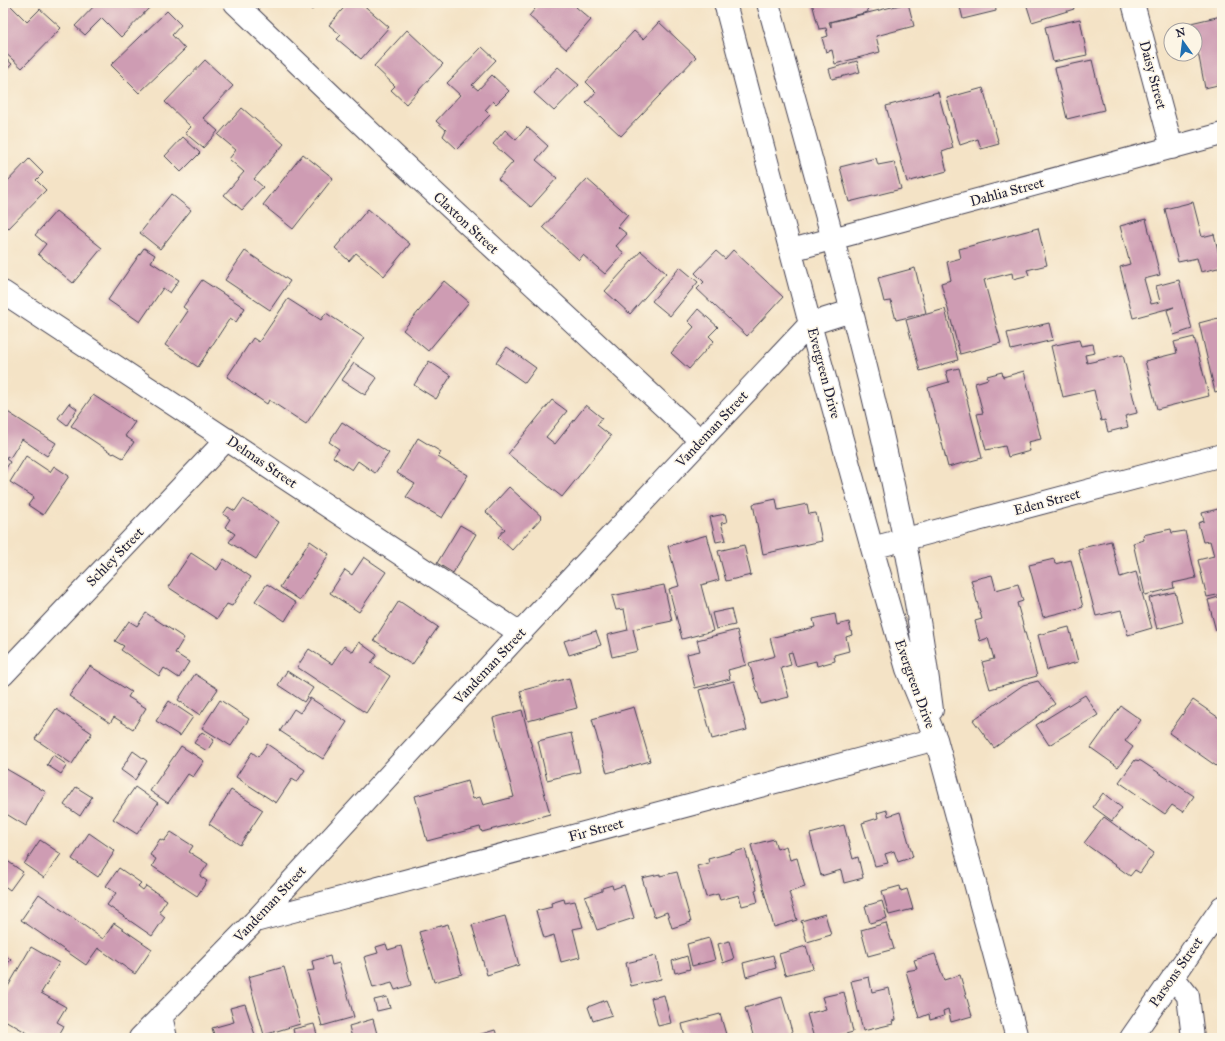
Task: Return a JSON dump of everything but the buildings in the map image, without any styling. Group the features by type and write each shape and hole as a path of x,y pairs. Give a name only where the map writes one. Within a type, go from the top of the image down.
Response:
{"street":[{"name":"Claxton Street","path":"235,3 401,163 701,441"},
{"name":"Evergreen Drive","path":"725,3 810,324 872,548 907,669 936,739 1018,1038"},
{"name":"Evergreen Drive","path":"768,3 872,390 905,540 928,674 936,739"},
{"name":"Daisy Street","path":"1133,3 1172,148"},
{"name":"Dahlia Street","path":"791,250 1222,134"},
{"name":"Delmas Street","path":"3,292 520,633"},
{"name":"Vandeman Street","path":"140,1038 255,922 520,633 810,324 851,311"},
{"name":"Schley Street","path":"3,675 227,439"},
{"name":"Eden Street","path":"872,548 1222,455"},
{"name":"Fir Street","path":"255,922 936,739"},
{"name":"Parsons Street","path":"1131,1038 1222,907"},
{"path":"1173,977 1188,996 1193,1038"},
{"path":"161,1016 166,1038"}]}
